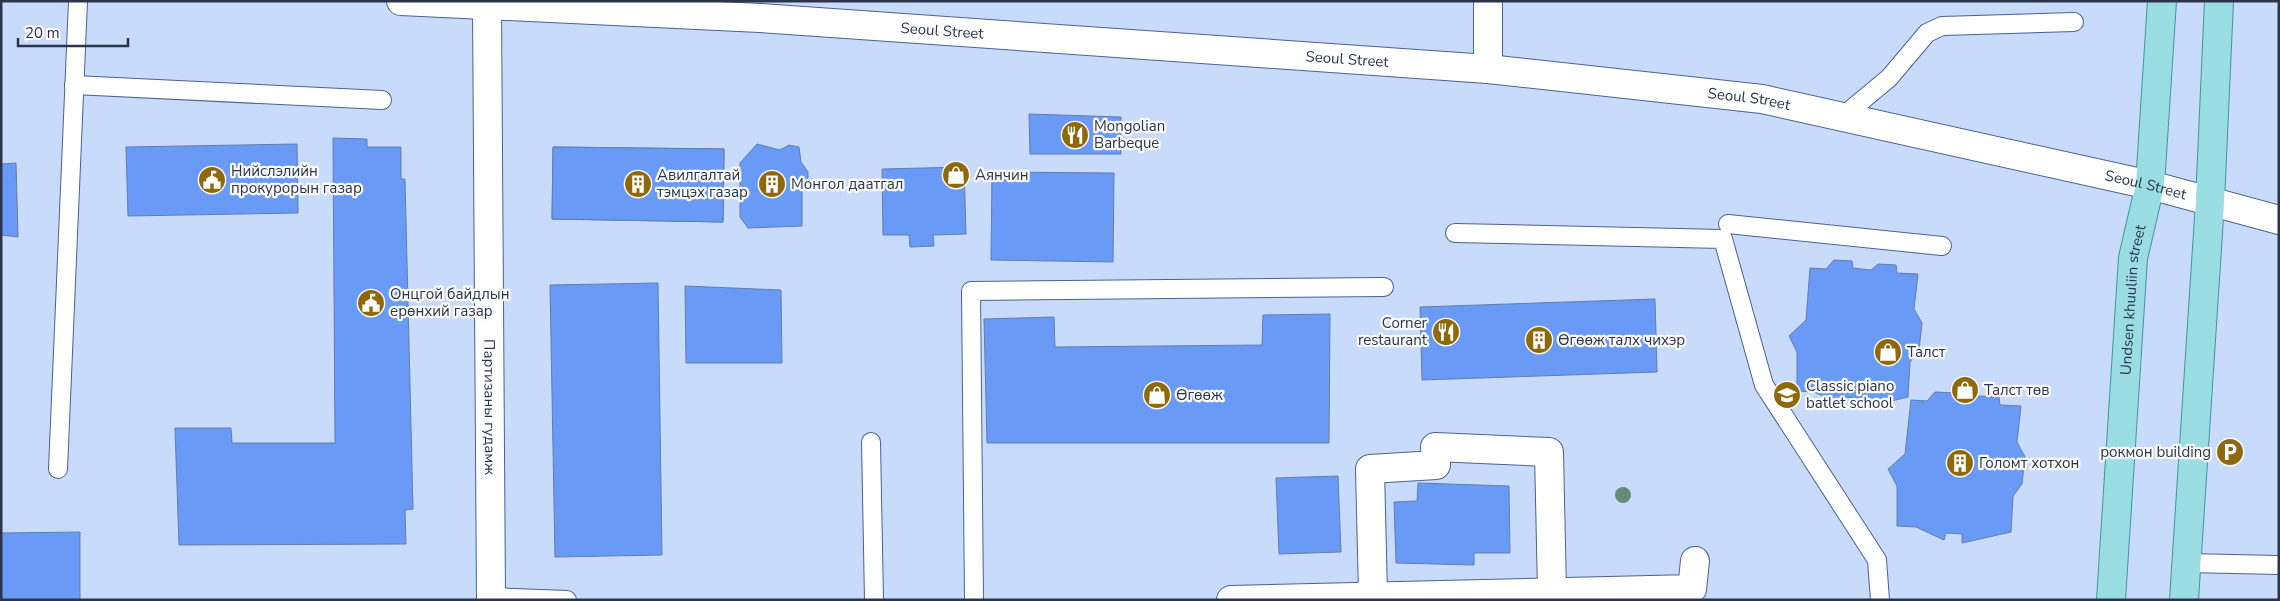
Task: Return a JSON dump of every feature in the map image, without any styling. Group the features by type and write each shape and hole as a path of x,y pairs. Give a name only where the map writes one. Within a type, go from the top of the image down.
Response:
{"main road":[{"name":"Seoul Street","path":"401,1 487,5 759,10 1488,69 1762,99 2150,185 2279,220"},
{"path":"1488,1 1488,69"},
{"name":"Undsen khuuliin street","path":"2112,600 2133,258 2150,185 2162,1"},
{"path":"2184,600 2210,202 2219,1"},
{"name":"Партизаны гудамж","path":"487,5 491,598"},
{"path":"1373,595 1370,469 1436,465 1435,447 1549,452 1552,591"},
{"path":"1231,600 1282,600 1373,595 1692,589 1695,561"}],"lane":[{"path":"58,469 78,1"},
{"path":"1842,117 1890,78 1926,33 1942,26 2074,22"},
{"path":"74,85 382,100"},
{"path":"1728,224 1942,246"},
{"path":"1455,233 1723,239 1764,385 1877,560 1880,600"},
{"path":"974,600 971,291 1384,287"},
{"path":"870,442 874,600"},
{"path":"2186,563 2279,565"},
{"path":"491,598 567,600"}],"building":[{"name":"Mongolian Barbeque","path":"1029,114 1121,117 1121,154 1030,154"},
{"name":"Онцгой байдлын ерөнхий газар","path":"333,138 367,139 367,147 401,147 401,179 405,179 413,509 405,510 406,544 179,545 175,428 231,428 232,443 335,443"},
{"name":"Нийслэлийн прокурорын газар","path":"297,144 298,213 128,216 126,147"},
{"name":"Монгол даатгал","path":"757,144 780,150 789,145 799,147 801,162 808,172 808,181 802,186 802,226 748,228 740,217 740,163"},
{"name":"Авилгалтай тэмцэх газар","path":"553,147 724,149 723,222 552,219"},
{"name":"Авилгалтай тэмцэх газар","path":"553,147 724,149 723,222 552,219"},
{"path":"16,163 18,237 1,235 1,164"},
{"path":"964,167 966,234 933,235 934,246 910,247 909,235 883,235 882,169"},
{"path":"992,172 1114,173 1113,262 991,260"},
{"path":"1834,260 1852,261 1853,268 1871,270 1878,264 1896,265 1897,273 1918,274 1914,309 1922,323 1919,350 1910,362 1908,397 1862,408 1863,398 1843,397 1841,404 1814,392 1797,391 1797,352 1789,336 1806,320 1810,268 1826,269"},
{"path":"658,283 662,555 555,557 550,285"},
{"path":"685,286 781,290 782,363 686,363"},
{"name":"Өгөөж талх чихэр","path":"1655,299 1657,372 1422,380 1420,307"},
{"name":"Өгөөж","path":"1330,314 1329,443 987,443 984,319 1054,317 1055,347 1262,345 1263,315"},
{"name":"Голомт хотхон","path":"1935,392 1955,393 1956,400 1972,402 1979,396 1999,397 2000,405 2021,406 2017,442 2025,457 2022,484 2013,496 2011,532 1962,543 1962,534 1946,533 1944,540 1916,527 1897,526 1897,486 1888,469 1905,454 1911,400 1927,401"},
{"path":"1338,476 1341,552 1279,554 1276,478"},
{"path":"1418,483 1509,486 1510,553 1474,553 1474,565 1396,563 1394,502 1417,501"},
{"path":"80,532 80,600 1,600 1,533"}],"place":[{"name":"Mongolian Barbeque","path":"1075,135"},
{"name":"Аянчин","path":"956,175"},
{"name":"Нийслэлийн прокурорын газар","path":"212,180"},
{"name":"Авилгалтай тэмцэх газар","path":"638,184"},
{"name":"Монгол даатгал","path":"772,184"},
{"name":"Онцгой байдлын ерөнхий газар","path":"371,303"},
{"name":"Corner restaurant","path":"1446,332"},
{"name":"Өгөөж талх чихэр","path":"1539,340"},
{"name":"Талст","path":"1888,352"},
{"name":"Талст төв","path":"1965,390"},
{"name":"Өгөөж","path":"1157,395"},
{"name":"Classic piano batlet school","path":"1787,395"},
{"name":"рокмон building","path":"2230,452"},
{"name":"Голомт хотхон","path":"1960,463"}]}
